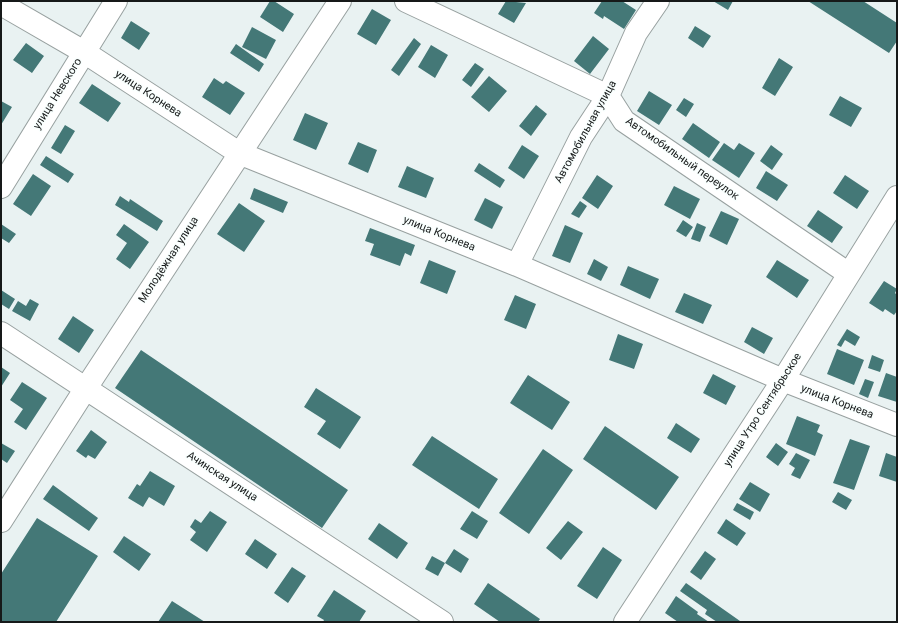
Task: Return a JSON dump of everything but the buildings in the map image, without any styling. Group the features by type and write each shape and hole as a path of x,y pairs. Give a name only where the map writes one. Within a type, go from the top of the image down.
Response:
{"street":[{"name":"улица Невского","path":"1,186 116,1"},
{"name":"Молодёжная улица","path":"1,521 86,388 340,1"},
{"path":"406,1 608,96"},
{"name":"Автомобильная улица","path":"517,266 581,137 608,96 636,33 658,1"},
{"name":"улица Корнева","path":"1,4 84,52 240,153 517,266 783,380 897,425"},
{"name":"Автомобильный переулок","path":"608,96 624,121 849,274"},
{"name":"улица Утро Сентябрьское","path":"625,622 783,380 897,197"},
{"name":"Ачинская улица","path":"1,333 442,622"}]}
